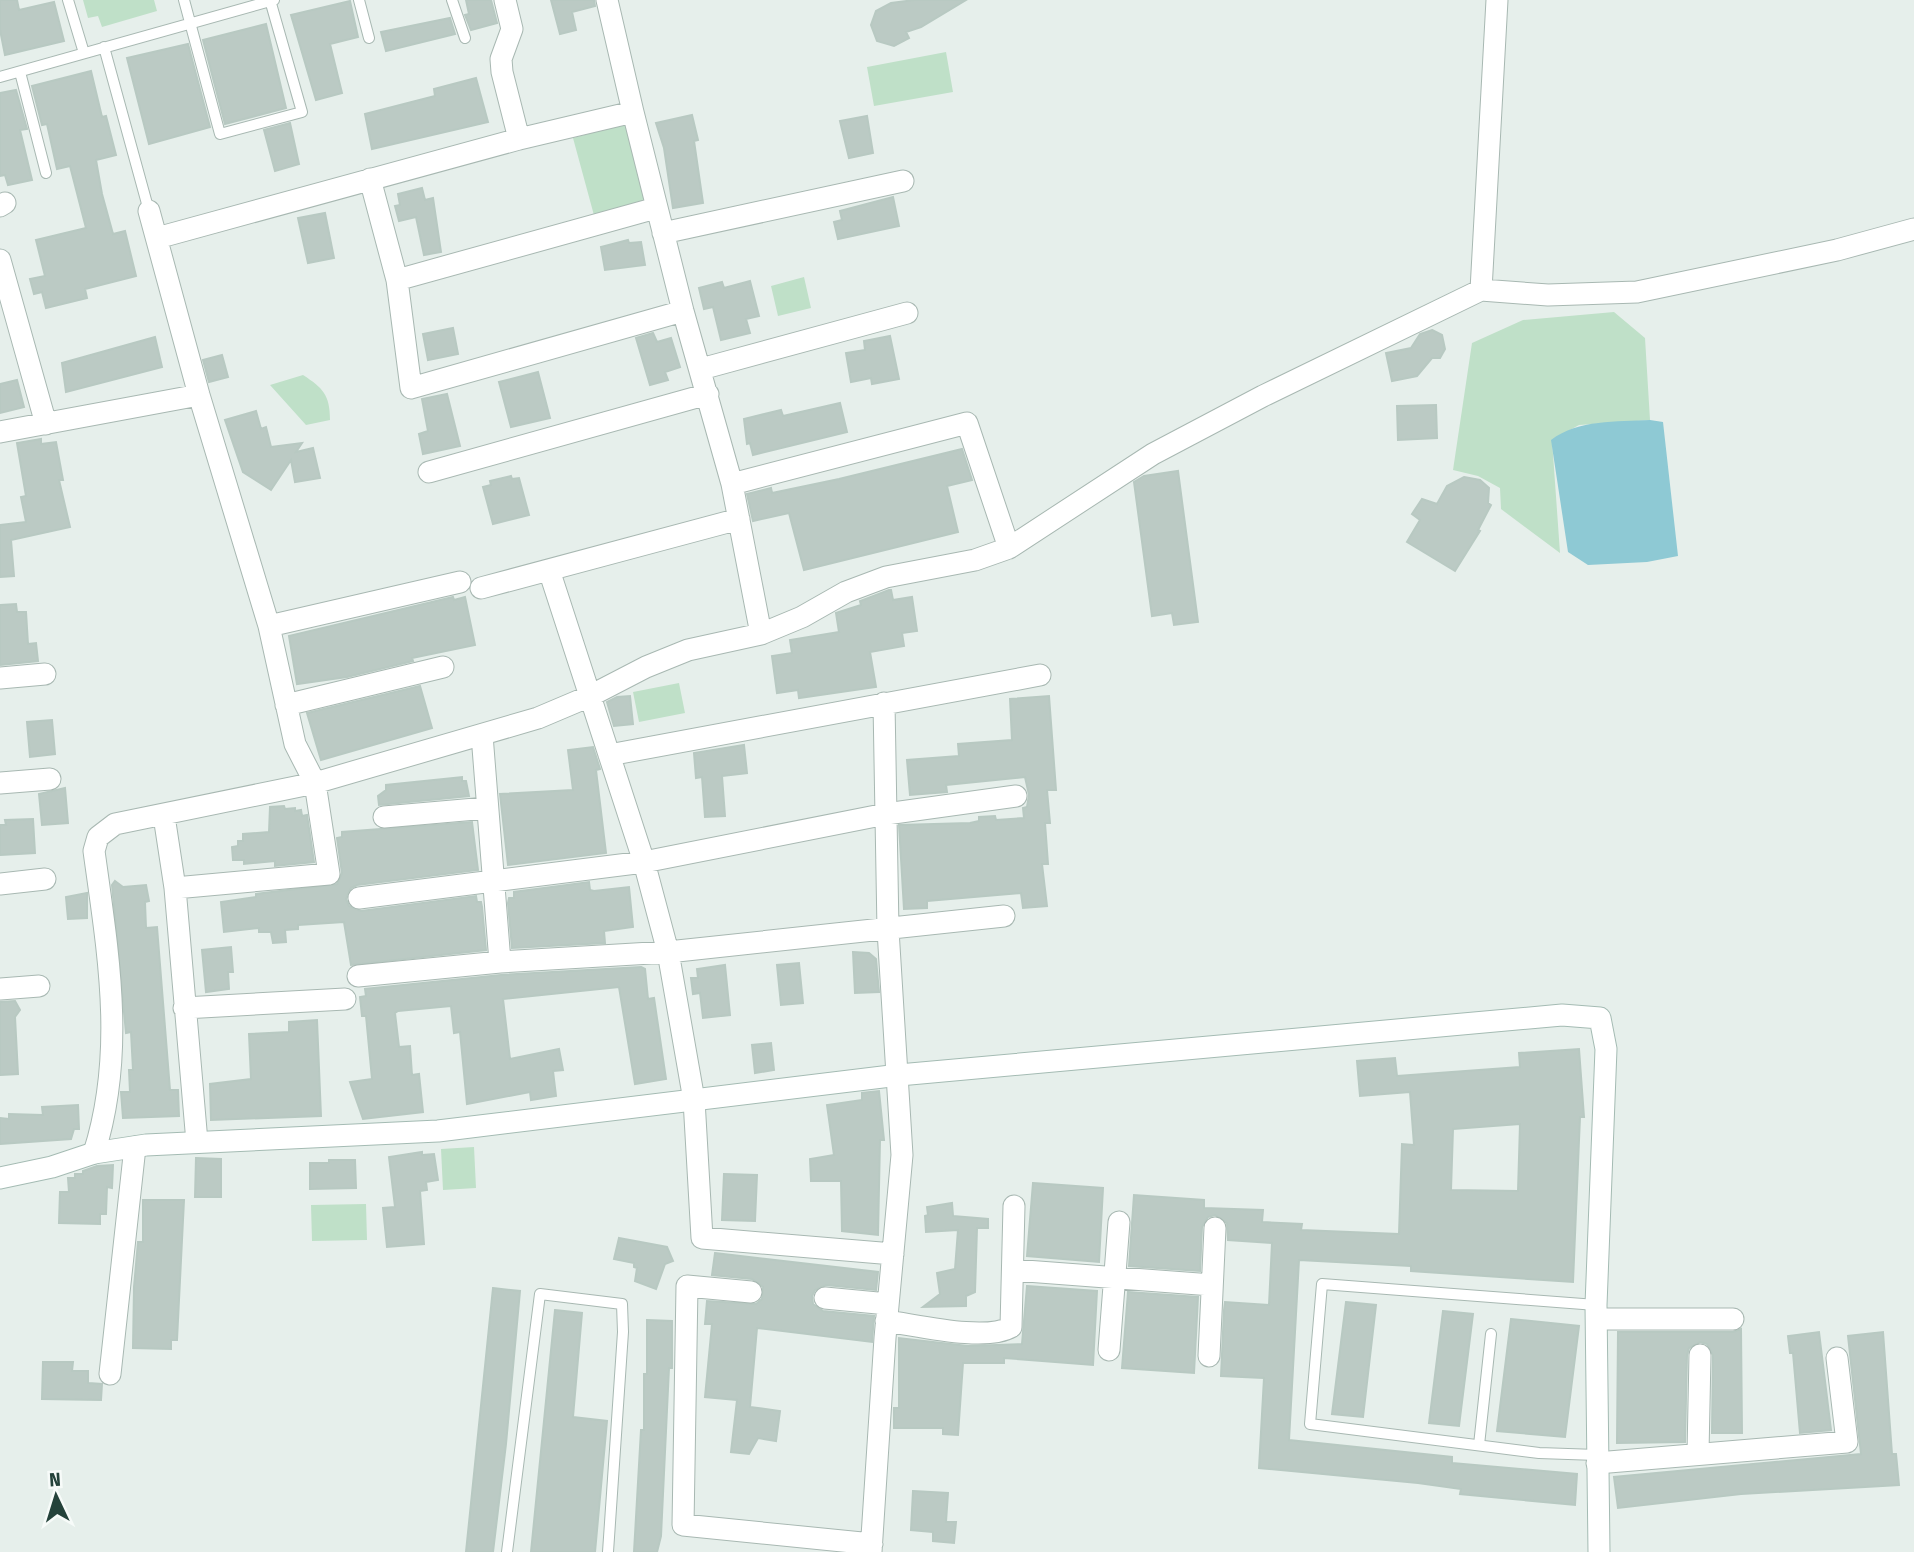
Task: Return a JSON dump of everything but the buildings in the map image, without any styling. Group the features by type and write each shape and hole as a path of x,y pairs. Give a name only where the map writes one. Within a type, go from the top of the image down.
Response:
{"street":[{"path":"505,0 512,29 502,59 502,72 519,139"},
{"path":"607,0 656,208 732,484 761,634"},
{"path":"1481,290 1497,0"},
{"path":"156,238 519,139 633,112"},
{"path":"370,179 397,280 411,388 683,311"},
{"path":"663,233 903,181"},
{"path":"397,280 656,208"},
{"path":"149,211 199,395 269,626 295,744 315,783 330,874 175,888"},
{"path":"94,1153 102,1128 113,1053 113,993 94,851 98,837 115,824 315,783 538,718 590,696 646,667 688,650 761,634 802,617 846,592 886,577 975,560 1009,548 1153,454 1263,396 1481,290 1548,295 1637,292 1837,250 1914,229"},
{"path":"0,260 46,424"},
{"path":"701,369 907,313"},
{"path":"429,472 708,394"},
{"path":"0,432 199,395"},
{"path":"732,484 967,423 1009,548"},
{"path":"481,588 739,519"},
{"path":"549,570 644,862 668,952 694,1100 702,1238 893,1254"},
{"path":"269,626 460,582"},
{"path":"286,705 443,667"},
{"path":"0,678 45,674"},
{"path":"609,755 1040,675"},
{"path":"751,1292 687,1286 683,1525 752,1542 872,1548 887,1312 902,1155 888,930 884,703"},
{"path":"482,735 500,962"},
{"path":"0,783 50,779"},
{"path":"359,898 644,862 886,814 1016,796"},
{"path":"384,817 488,808"},
{"path":"164,816 175,888 197,1142"},
{"path":"0,884 45,879"},
{"path":"358,976 500,962 668,952 1004,916"},
{"path":"0,989 39,986"},
{"path":"184,1008 345,999"},
{"path":"0,1178 52,1167 94,1153 135,1147 438,1131 899,1075 1562,1015 1600,1018 1606,1049 1597,1312 1599,1552"},
{"path":"110,1374 135,1147"},
{"path":"825,1298 1000,1333 1011,1327 1014,1206"},
{"path":"1109,1350 1119,1222"},
{"path":"1209,1356 1215,1228"},
{"path":"1013,1270 1212,1285"},
{"path":"1597,1312 1733,1319"},
{"path":"1698,1453 1700,1355"},
{"path":"1597,1459 1847,1442 1838,1357"}],"lane":[{"path":"68,0 84,53"},
{"path":"0,75 20,72 191,22 271,0 302,112 220,134 191,22 184,0"},
{"path":"359,0 369,38"},
{"path":"452,0 465,38"},
{"path":"104,47 149,211"},
{"path":"20,72 46,173"},
{"path":"1597,1312 1322,1284 1310,1424 1597,1459"},
{"path":"507,1552 540,1294 622,1304 623,1332 608,1552"},
{"path":"1479,1446 1491,1334"}],"green space":[{"path":"83,0 154,0 157,11 102,27 98,16 88,18"},
{"path":"946,52 953,92 874,106 867,67"},
{"path":"625,124 647,205 595,219 573,138"},
{"path":"804,277 811,308 778,316 771,286"},
{"path":"1614,312 1645,338 1650,420 1579,425 1552,440 1560,553 1501,509 1500,488 1478,476 1453,470 1472,343 1523,320"},
{"path":"303,375 316,384 327,398 330,420 306,425 270,385"},
{"path":"679,683 685,713 639,722 633,692"},
{"path":"474,1147 476,1188 443,1190 441,1149"},
{"path":"366,1204 367,1240 312,1241 311,1205"}],"water":[{"path":"1650,420 1663,422 1678,556 1647,562 1588,565 1568,552 1551,440 1562,433 1586,425"}]}
